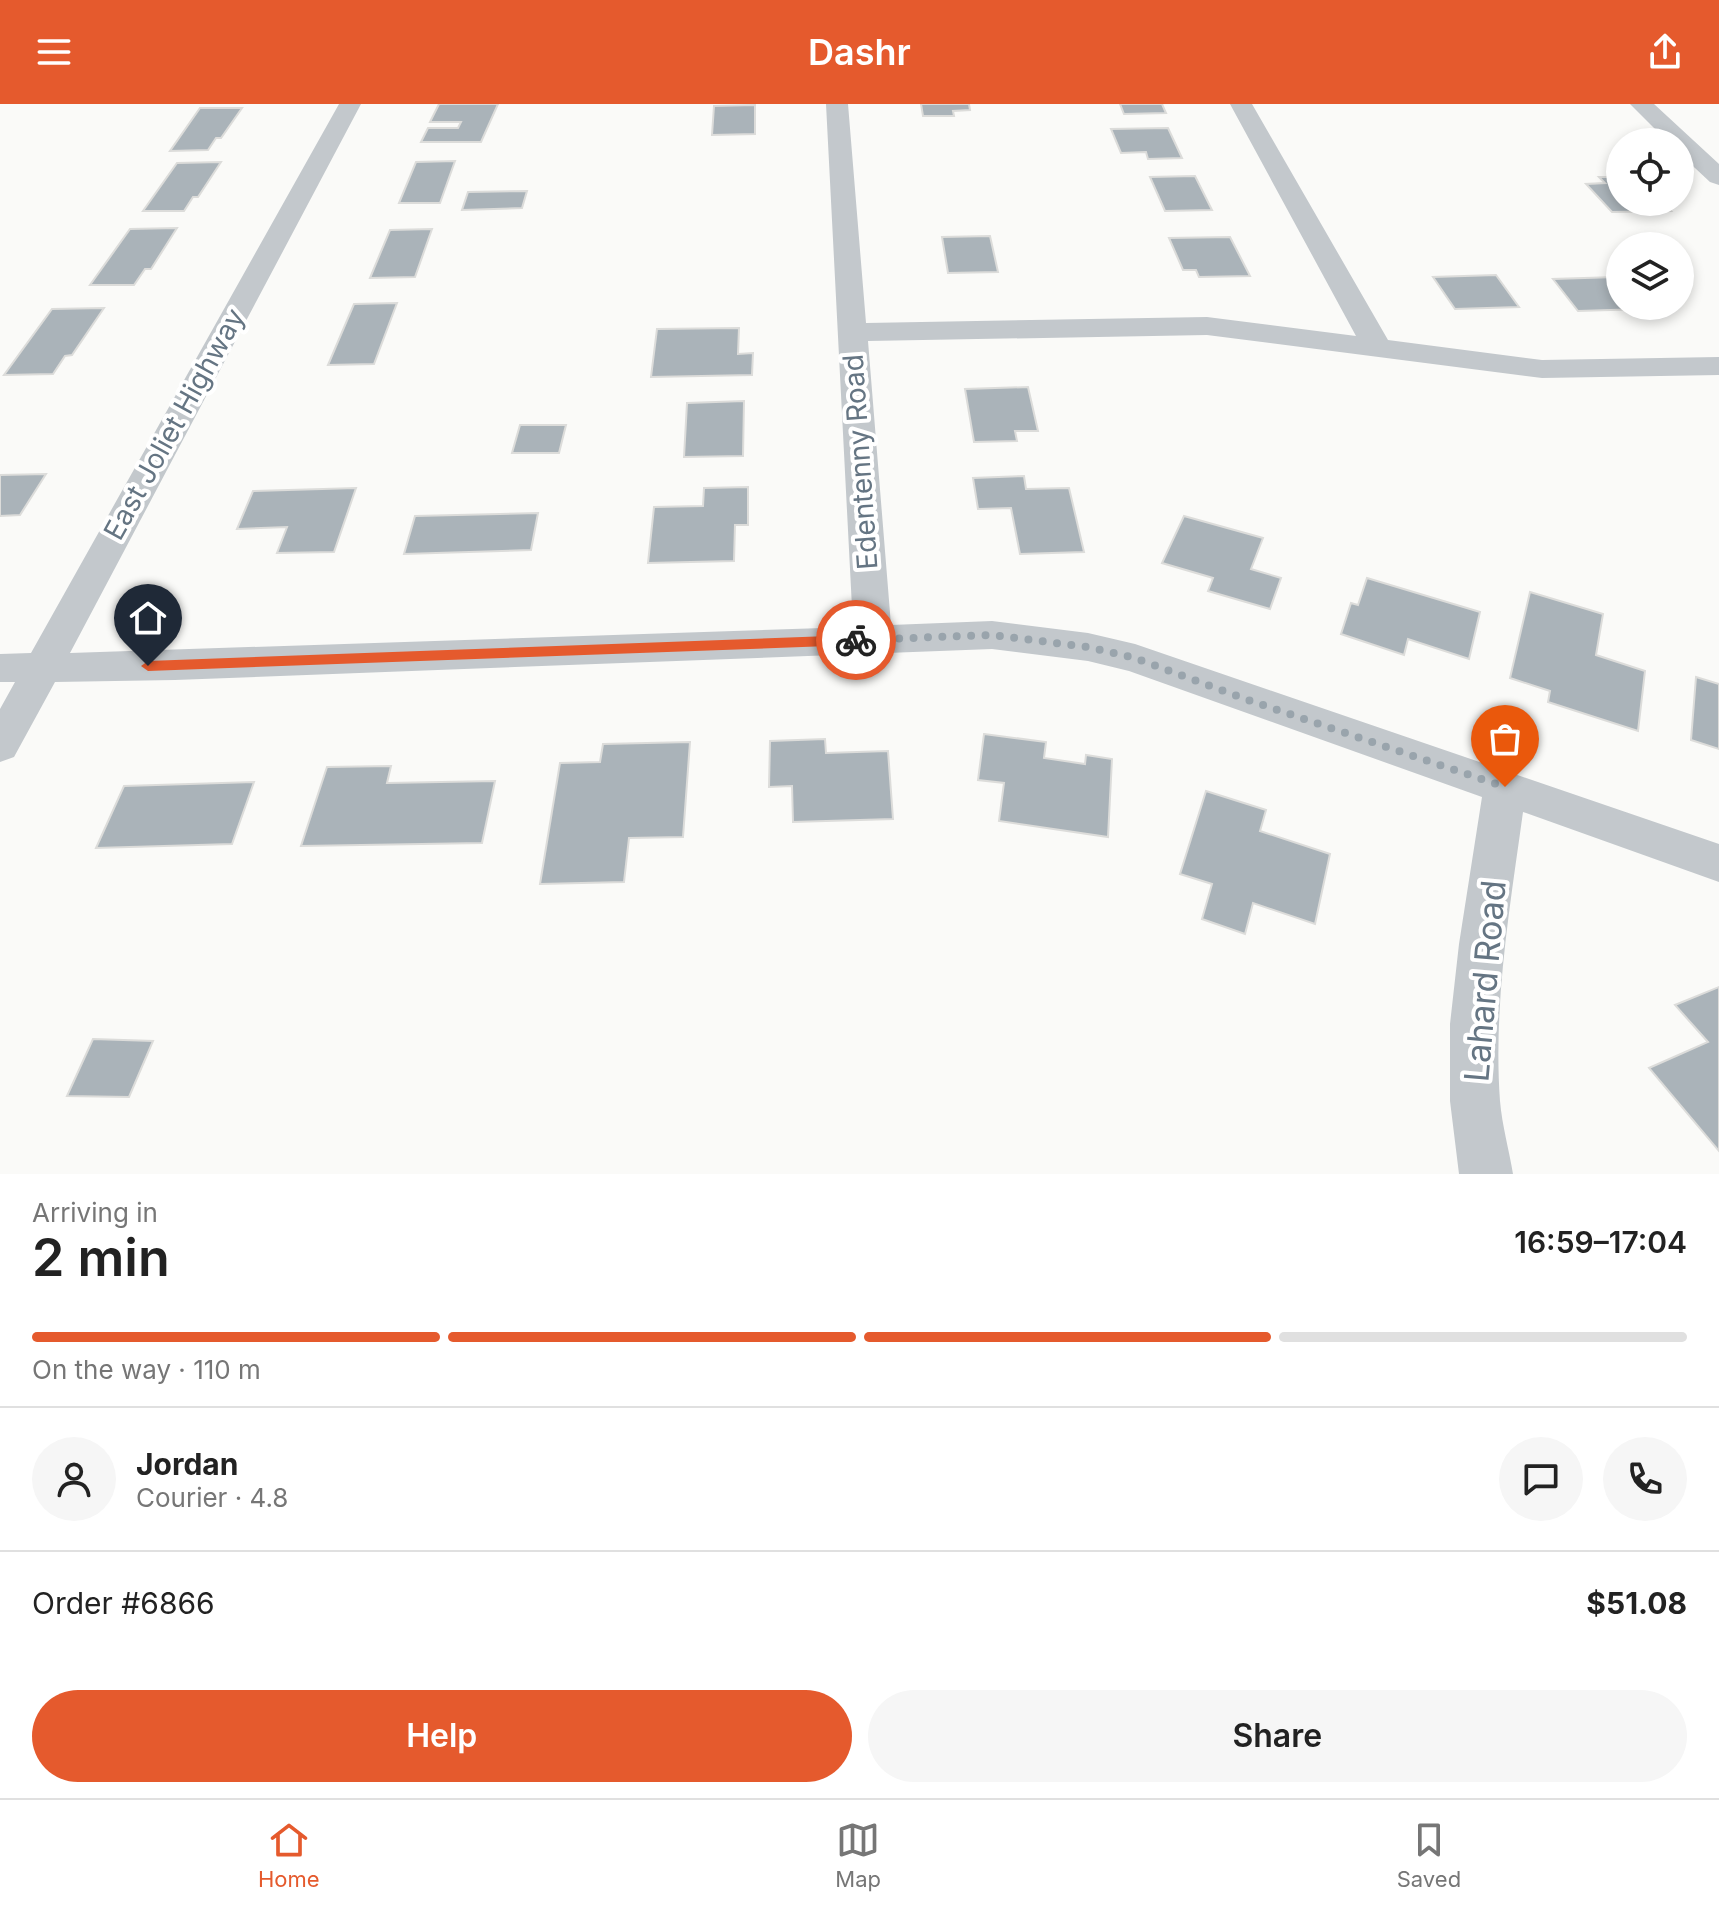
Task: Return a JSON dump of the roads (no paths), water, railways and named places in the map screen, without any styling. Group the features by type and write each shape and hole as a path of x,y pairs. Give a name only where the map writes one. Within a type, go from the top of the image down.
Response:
{"street":[{"name":"East Joliet Highway","path":"0,746 350,104"},
{"name":"Edentenny Road","path":"837,104 873,640"},
{"path":"1241,104 1377,347"},
{"path":"1641,104 1719,177"},
{"path":"851,332 1207,326 1542,369 1719,366"},
{"path":"0,668 175,666 992,635 1088,647 1135,658 1719,863"},
{"name":"Lahard Road","path":"1486,1174 1475,1100 1476,1036 1482,955 1505,787"}]}
